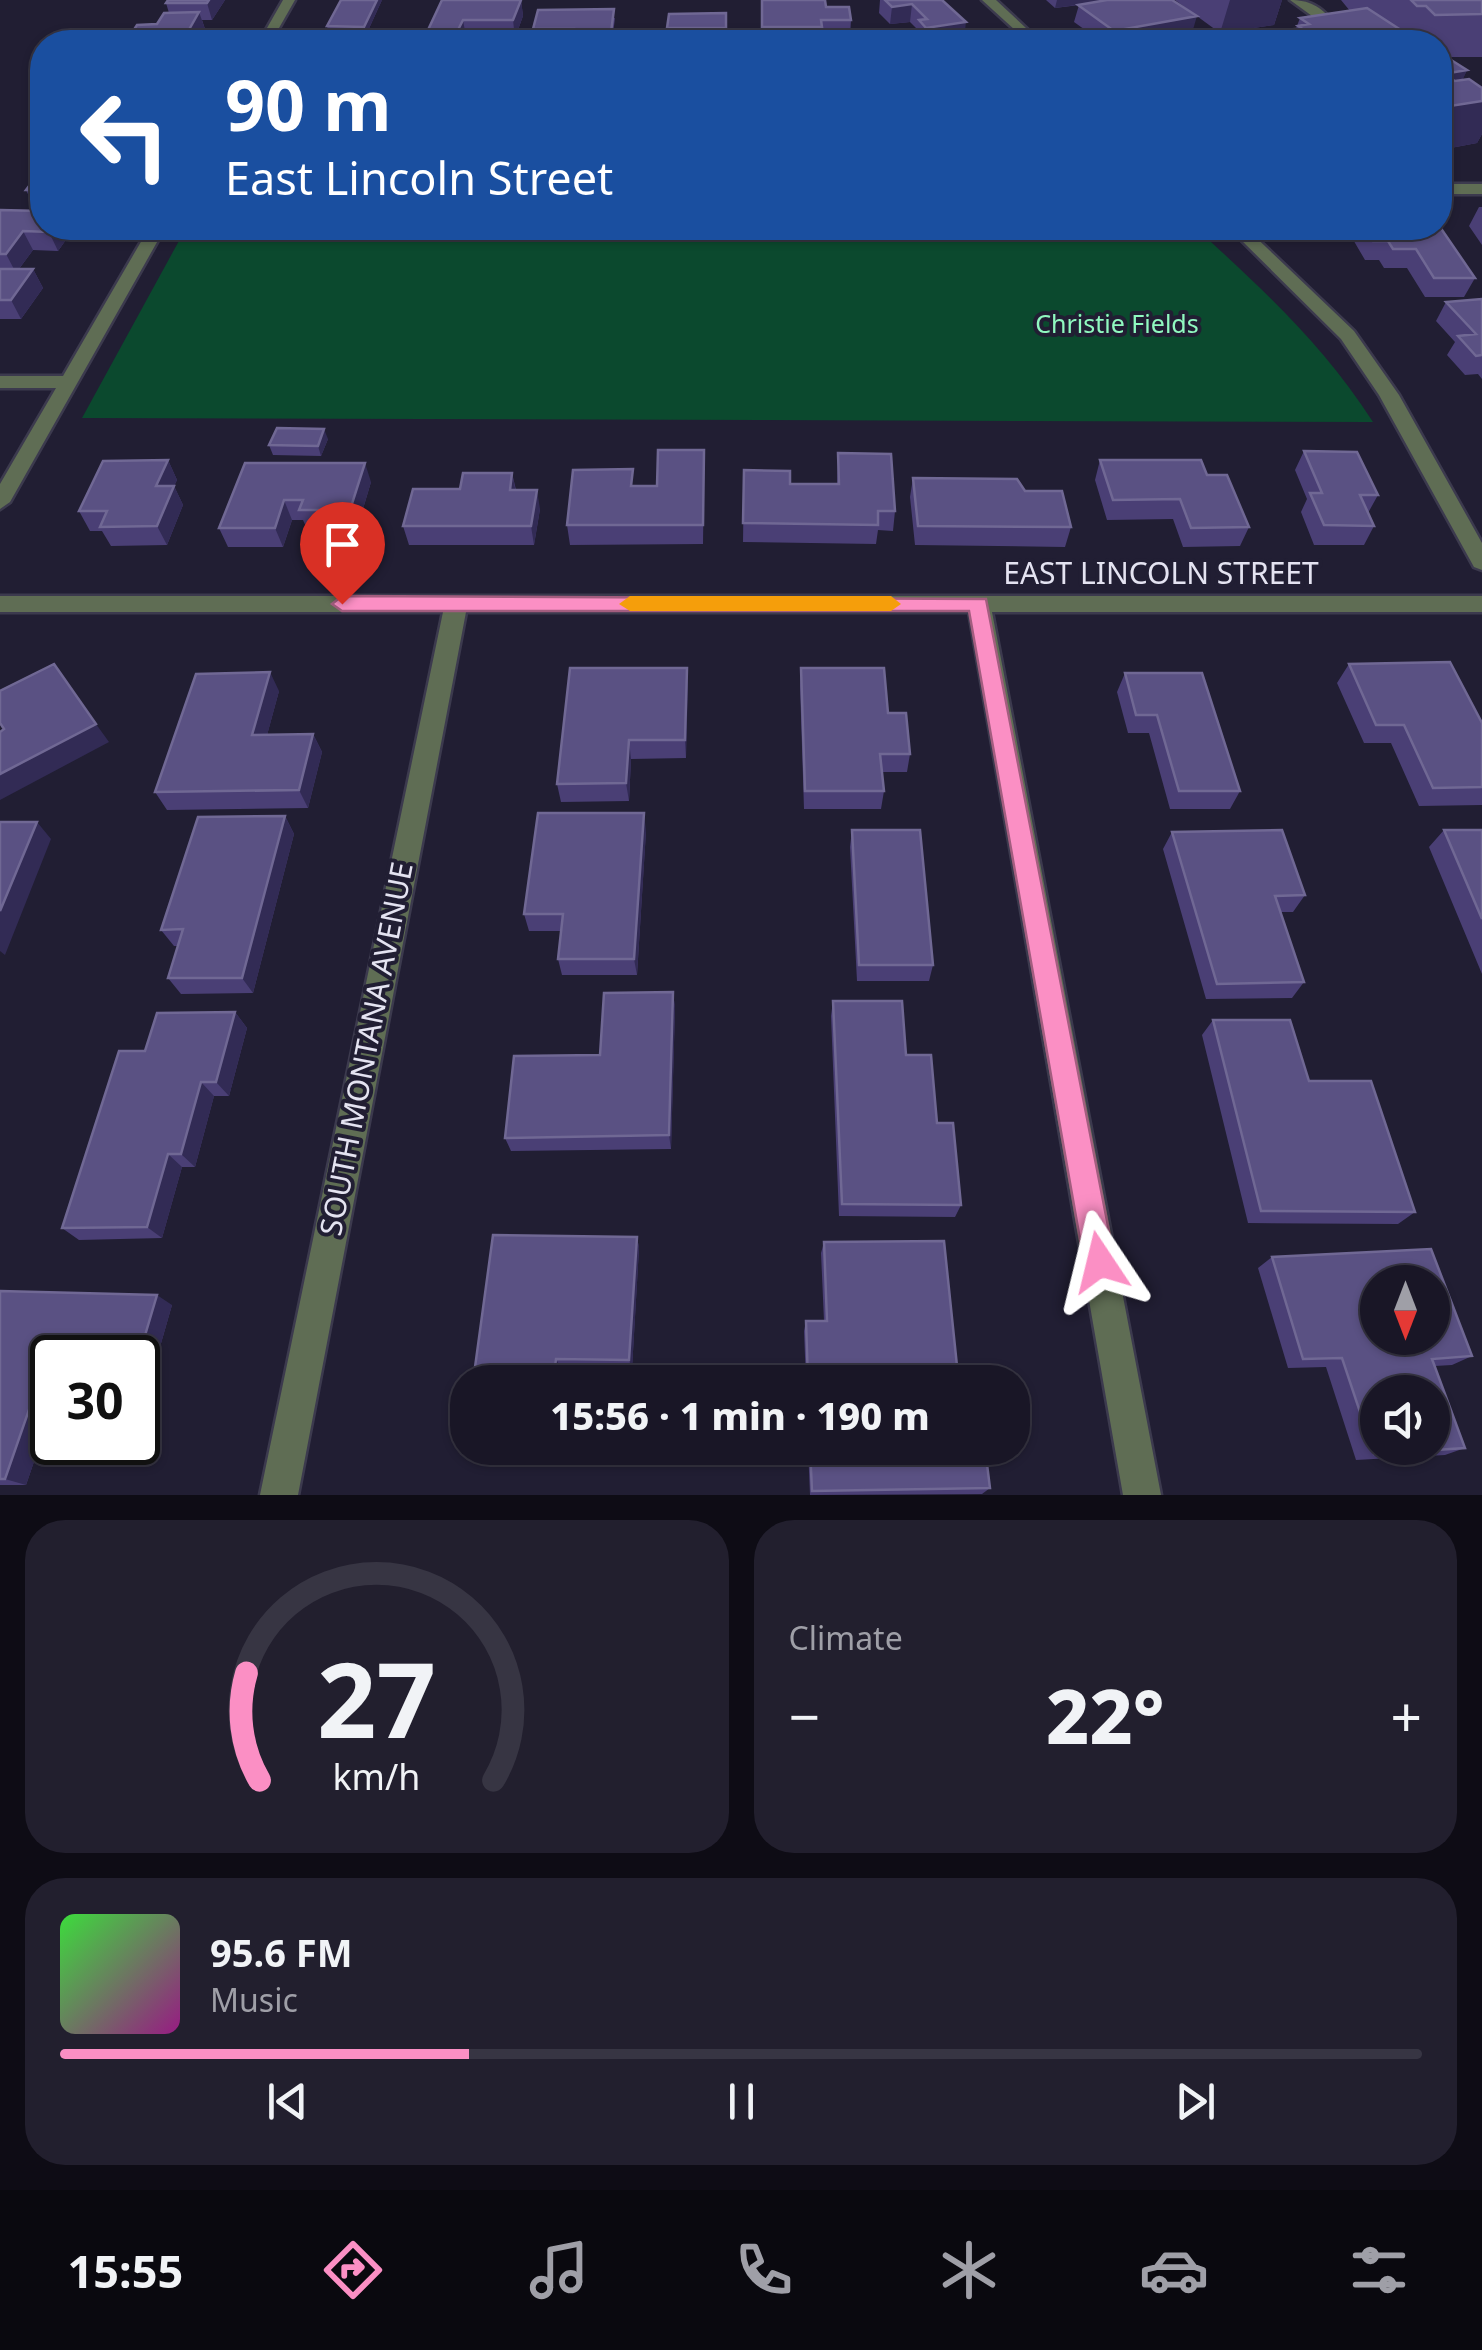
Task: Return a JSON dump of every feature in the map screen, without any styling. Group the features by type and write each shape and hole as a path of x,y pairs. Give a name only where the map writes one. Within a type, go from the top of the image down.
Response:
{"street":[{"path":"271,30 289,0"},
{"path":"988,0 1022,30"},
{"path":"1296,0 1326,20 1322,30"},
{"path":"1452,188 1482,189"},
{"path":"0,502 150,240"},
{"path":"1249,240 1348,335 1390,395 1482,562"},
{"path":"0,382 68,382"},
{"name":"EAST LINCOLN STREET","path":"0,604 1482,604"},
{"name":"SOUTH MONTANA AVENUE","path":"279,1495 456,604"},
{"path":"978,604 1142,1495"}],"green space":[{"name":"Christie Fields","path":"179,240 1209,240 1313,343 1373,422 82,418"}],"building":[{"path":"168,0 209,0 166,3"},
{"path":"341,0 377,0 364,27 327,26"},
{"path":"442,0 521,0 513,20 463,20 458,30 428,30"},
{"path":"762,0 825,0 826,7 849,7 851,20 821,20 822,27 762,27"},
{"path":"885,0 942,0 966,22 926,28 919,20 927,19 912,4 892,7"},
{"path":"1107,0 1172,0 1197,16 1113,30 1078,5"},
{"path":"1411,0 1482,0 1482,14 1435,15"},
{"path":"1367,8 1401,30 1304,30 1298,26 1309,24 1300,18"},
{"path":"614,9 611,30 533,29 538,10"},
{"path":"199,12 189,30 134,30 137,25 157,24 164,13"},
{"path":"726,13 726,28 667,28 669,14"},
{"path":"1452,61 1467,70 1452,72"},
{"path":"1452,79 1469,79 1482,88 1482,101 1452,106"},
{"path":"0,210 30,211 30,231 23,231 6,254 0,254"},
{"path":"1449,240 1475,278 1434,278 1416,249 1393,249 1388,241 1373,241"},
{"path":"0,269 33,269 11,300 0,300"},
{"path":"1482,299 1482,355 1476,356 1458,336 1476,334 1446,302"},
{"path":"277,428 324,429 318,446 269,445"},
{"path":"658,450 704,450 703,525 567,525 573,470 633,469 631,486 657,486"},
{"path":"1304,451 1357,452 1378,495 1360,495 1374,526 1324,525 1310,493 1322,493"},
{"path":"838,453 891,454 895,511 878,511 878,525 743,523 744,470 790,471 790,484 839,484"},
{"path":"168,460 156,486 174,486 157,526 100,527 107,511 79,511 103,461"},
{"path":"1100,460 1201,460 1207,475 1227,475 1249,527 1191,528 1180,499 1113,500"},
{"path":"245,463 365,463 350,510 299,510 303,500 284,500 275,528 219,528"},
{"path":"463,473 512,473 510,490 537,490 531,526 403,526 413,489 460,489"},
{"path":"913,478 1017,479 1025,491 1062,491 1071,527 918,526"},
{"path":"1450,662 1482,723 1482,787 1433,788 1404,725 1376,725 1349,664"},
{"path":"54,664 96,724 0,774 0,732 4,729 0,723 0,691"},
{"path":"570,668 687,668 685,740 629,740 626,783 557,784"},
{"path":"801,668 884,668 888,713 906,713 910,754 880,754 884,791 805,791"},
{"path":"270,672 252,735 313,734 299,790 155,792 196,674"},
{"path":"1125,673 1202,673 1240,791 1179,791 1157,715 1136,715"},
{"path":"538,813 644,813 634,959 558,959 563,914 524,914"},
{"path":"285,816 242,978 168,978 183,929 161,930 198,817"},
{"path":"0,822 37,822 0,911"},
{"path":"852,830 920,830 933,965 859,965"},
{"path":"1282,830 1305,895 1275,896 1304,982 1217,984 1172,832"},
{"path":"1444,830 1482,830 1482,919"},
{"path":"673,992 669,1135 505,1138 514,1056 600,1055 604,993"},
{"path":"833,1001 902,1001 906,1055 931,1055 937,1123 953,1123 961,1205 842,1204"},
{"path":"235,1012 216,1082 201,1082 181,1154 168,1154 147,1227 62,1228 119,1051 145,1051 157,1013"},
{"path":"1213,1020 1290,1020 1309,1081 1371,1081 1415,1212 1261,1211"},
{"path":"493,1235 637,1237 629,1360 556,1359 555,1365 475,1365"},
{"path":"944,1241 957,1365 807,1365 806,1321 827,1321 824,1242"},
{"path":"1431,1249 1437,1265 1360,1265 1360,1355 1450,1355 1450,1299 1472,1356 1432,1359 1438,1375 1360,1375 1360,1412 1342,1358 1303,1359 1272,1257"},
{"path":"0,1291 157,1295 145,1335 30,1335 30,1407 5,1479 0,1479"},
{"path":"1450,1408 1465,1448 1450,1449"},
{"path":"811,1465 987,1465 990,1488 812,1491"}],"slow traffic":[{"path":"630,604 891,604"}],"route":[{"path":"342,604 978,604 1100,1262"}]}
